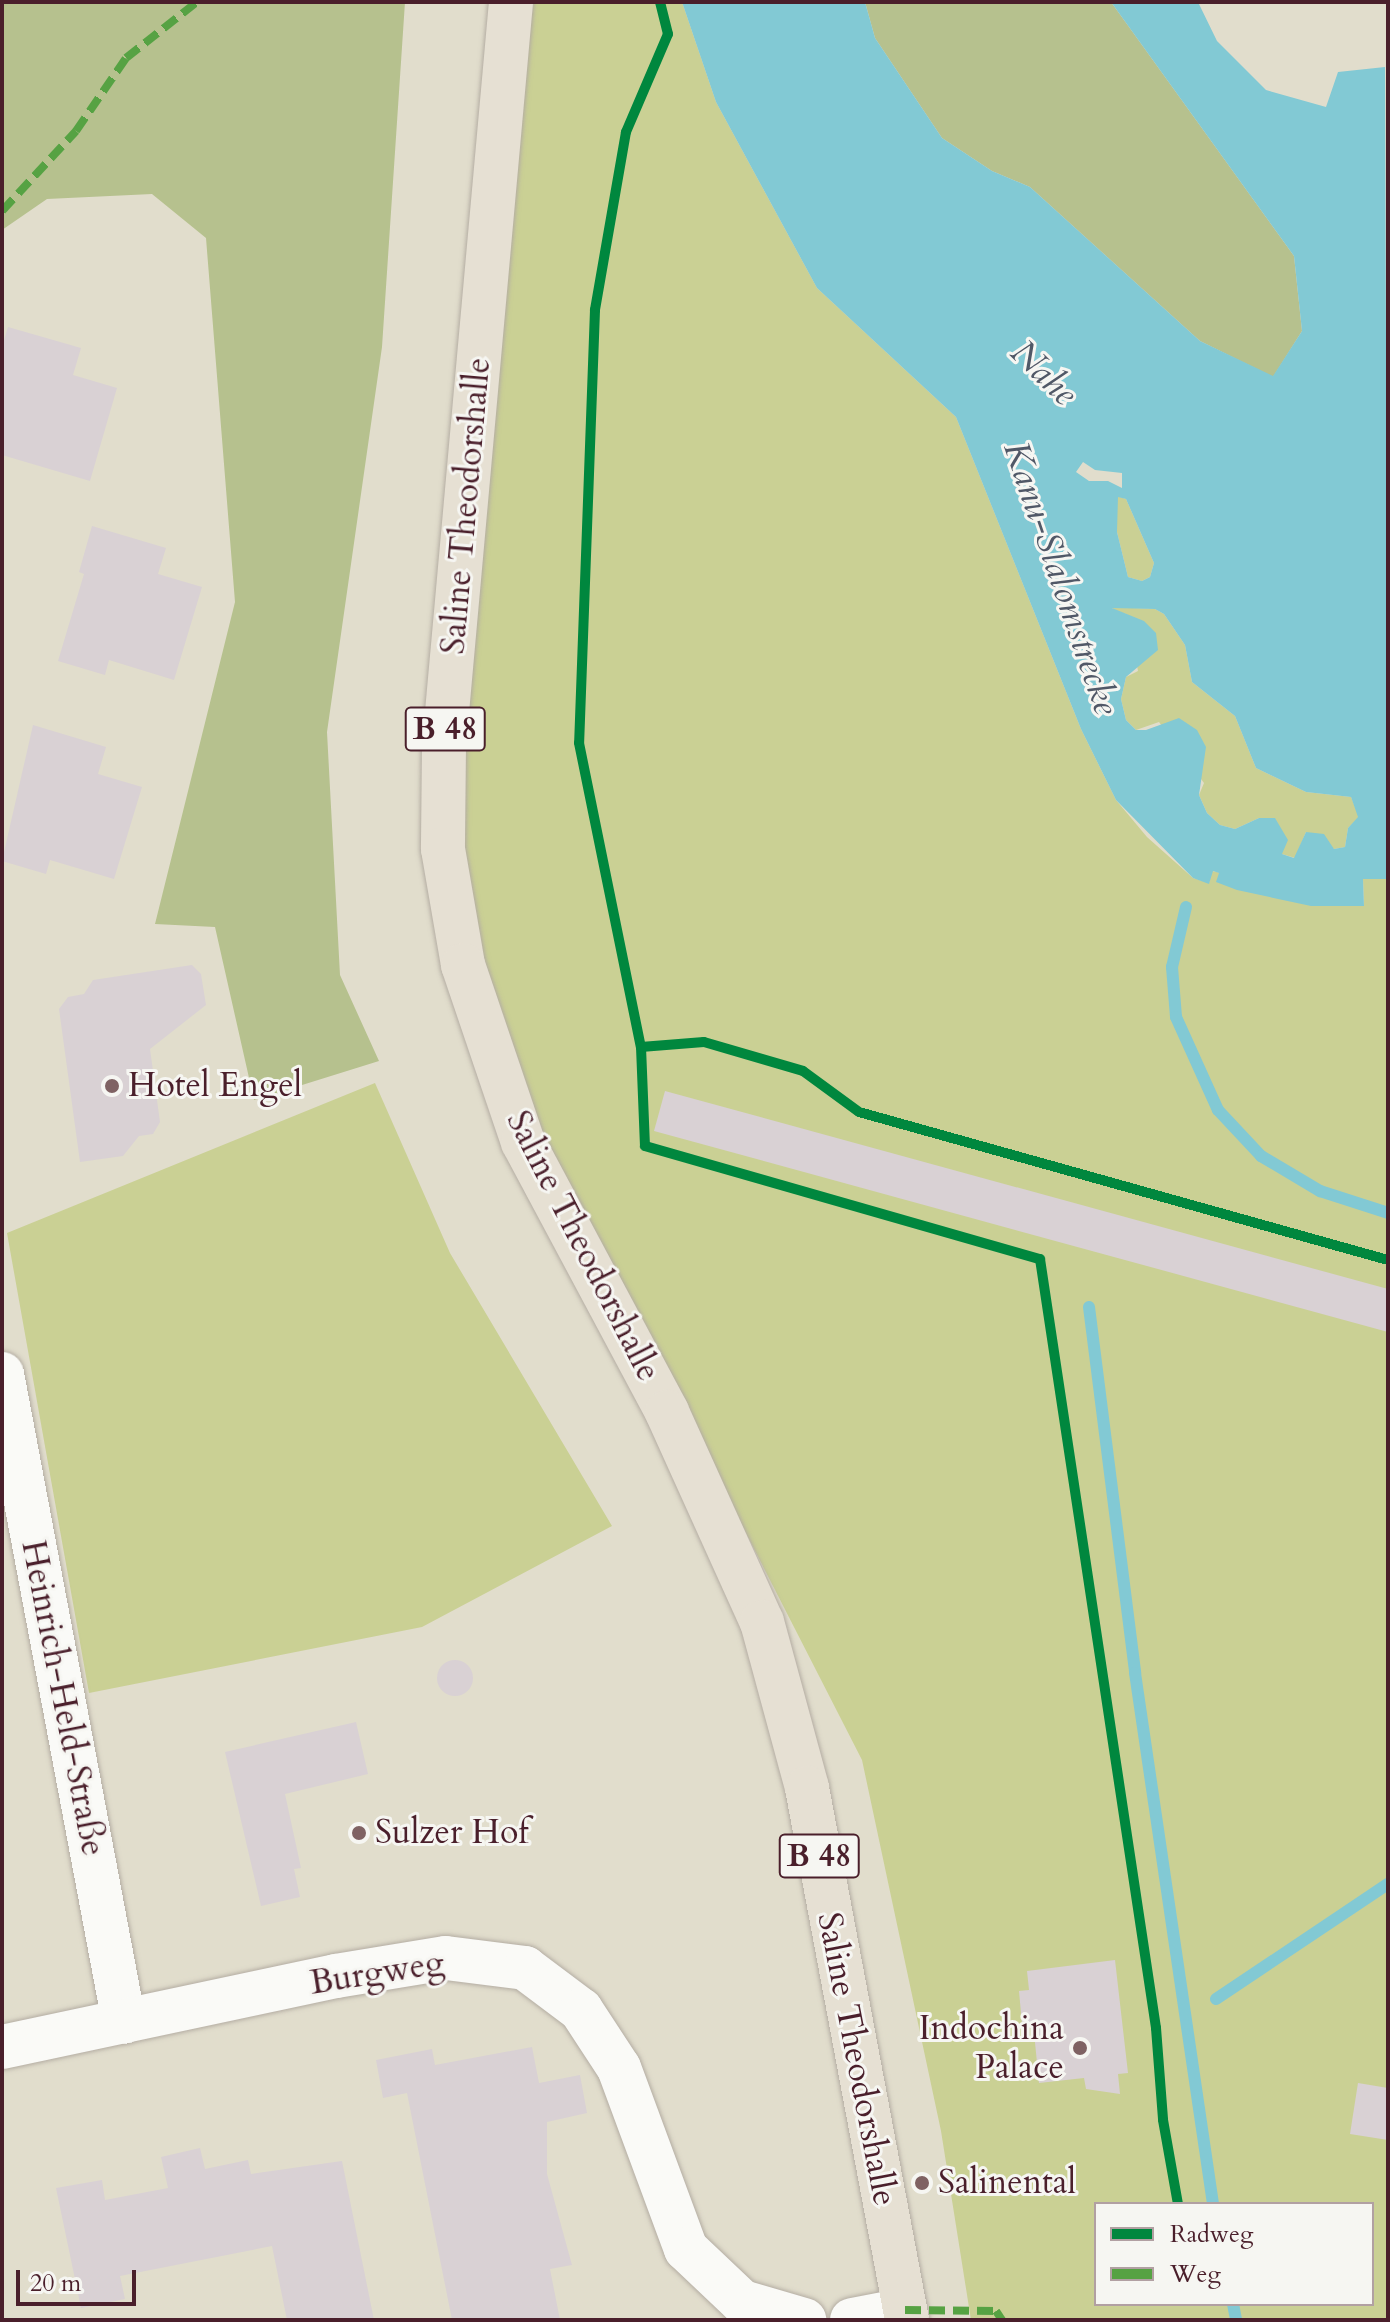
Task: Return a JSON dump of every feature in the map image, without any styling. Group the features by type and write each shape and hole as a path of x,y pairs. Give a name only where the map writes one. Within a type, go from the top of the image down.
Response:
{"main road":[{"name":"Saline Theodorshalle","path":"511,2 444,746 445,863 463,965 523,1142 667,1412 762,1622 807,1788 906,2315"}],"street":[{"name":"Heinrich-Held-Straße","path":"2,1374 124,2022"},
{"name":"Burgweg","path":"2,2047 336,1976 446,1958 525,1968 581,2010 619,2068 686,2249 742,2302 804,2320"},
{"path":"852,2320 906,2315"}],"green space":[{"path":"2,2 405,2 382,347 327,732 340,975 379,1061 254,1100 215,927 155,924 235,602 206,238 152,194 47,199 2,230"},
{"path":"534,2 682,2 716,102 817,288 956,417 1081,729 1116,800 1147,837 1193,878 1209,883 1212,871 1364,905 1363,879 1388,879 1388,2320 971,2320 941,2131 862,1760 544,1138 479,958 461,847 461,743 505,185"},
{"path":"865,2 1111,2 1294,256 1302,331 1273,377 1200,341 1030,187 992,171 942,138 875,38"},
{"path":"1117,496 1126,499 1154,563 1150,577 1142,581 1128,577 1117,532"},
{"path":"1112,607 1155,609 1164,614 1185,645 1192,682 1235,716 1256,768 1306,792 1351,797 1359,817 1348,828 1345,847 1334,849 1306,832 1295,858 1282,854 1259,818 1235,829 1220,825 1207,813 1199,795 1204,783 1159,722 1136,730 1126,720 1121,699 1126,677 1138,671 1127,614 1114,613"},
{"path":"375,1083 450,1253 612,1526 422,1627 89,1693 7,1233"}],"water":[{"path":"682,2 865,2 875,38 942,138 992,171 1030,187 1200,341 1273,376 1302,331 1294,256 1111,2 1198,2 1217,41 1266,90 1326,107 1338,72 1385,67 1388,879 1363,879 1364,906 1311,906 1237,890 1216,882 1219,873 1213,871 1209,884 1193,878 1116,800 1081,729 956,417 817,288 716,102","holes":["1083,462 1095,470 1122,473 1122,488 1108,481 1089,481 1076,472","1118,497 1126,499 1154,563 1150,577 1142,581 1128,577 1117,532","1112,608 1155,609 1164,614 1185,645 1192,682 1235,716 1256,768 1306,792 1351,797 1358,817 1348,828 1345,847 1334,849 1324,834 1306,832 1294,858 1282,854 1288,840 1275,818 1259,818 1235,829 1220,825 1207,813 1199,795 1206,747 1197,730 1179,718 1146,730 1136,730 1126,720 1121,699 1126,677 1158,650 1156,633 1144,621"]}],"building":[{"path":"8,327 81,348 73,375 117,388 90,481 2,455 2,347"},
{"path":"92,526 166,548 158,574 202,587 174,680 109,660 105,675 58,661 84,574 79,572"},
{"path":"33,725 106,747 98,774 142,787 114,879 50,860 46,874 2,861"},
{"name":"Hotel Engel","path":"192,965 201,974 206,1005 150,1049 160,1122 153,1134 139,1136 123,1156 80,1162 59,1009 68,997 84,994 93,980"},
{"path":"665,1091 1388,1289 1388,1332 654,1131"},
{"path":"455,1660 468,1665 473,1678 468,1691 455,1696 442,1691 437,1678 442,1665"},
{"path":"356,1722 368,1774 285,1794 301,1868 294,1869 300,1897 261,1906 225,1752"},
{"name":"Indochina Palace","path":"1115,1960 1128,2073 1118,2074 1120,2094 1086,2089 1084,2078 1039,2083 1033,2022 1022,2024 1019,1991 1029,1990 1027,1971"},
{"path":"532,2047 539,2083 580,2075 587,2113 547,2122 547,2174 572,2265 550,2269 560,2320 452,2320 407,2093 383,2098 376,2060 432,2049 435,2065"},
{"path":"1358,2083 1388,2088 1388,2140 1350,2134"},
{"path":"200,2148 205,2169 248,2160 251,2174 342,2161 374,2320 287,2320 272,2246 120,2276 125,2299 81,2308 56,2188 102,2180 105,2200 168,2188 161,2157"}],"waterway":[{"path":"1186,907 1172,967 1176,1017 1218,1110 1261,1156 1320,1191 1388,1213"},
{"path":"1089,1307 1135,1673 1213,2202"},
{"path":"1216,1999 1388,1884"},
{"path":"1233,2306 1236,2320"}],"marked path":[{"path":"2,211 76,131 126,58 197,2"},
{"path":"905,2310 996,2311 1002,2320"}],"cycle path":[{"path":"660,2 668,34 626,132 595,310 579,743 641,1047 645,1146 1040,1259 1156,2028 1163,2120 1178,2202"},
{"path":"641,1047 704,1042 803,1071 859,1112 1388,1260"}],"place":[{"name":"Hotel Engel","path":"112,1086"},
{"name":"Sulzer Hof","path":"359,1833"},
{"name":"Indochina Palace","path":"1080,2048"},
{"name":"Salinental","path":"922,2183"}],"water label":[{"name":"Nahe","path":"1044,373"},
{"name":"Kanu-Slalomstrecke","path":"1061,578"}]}
